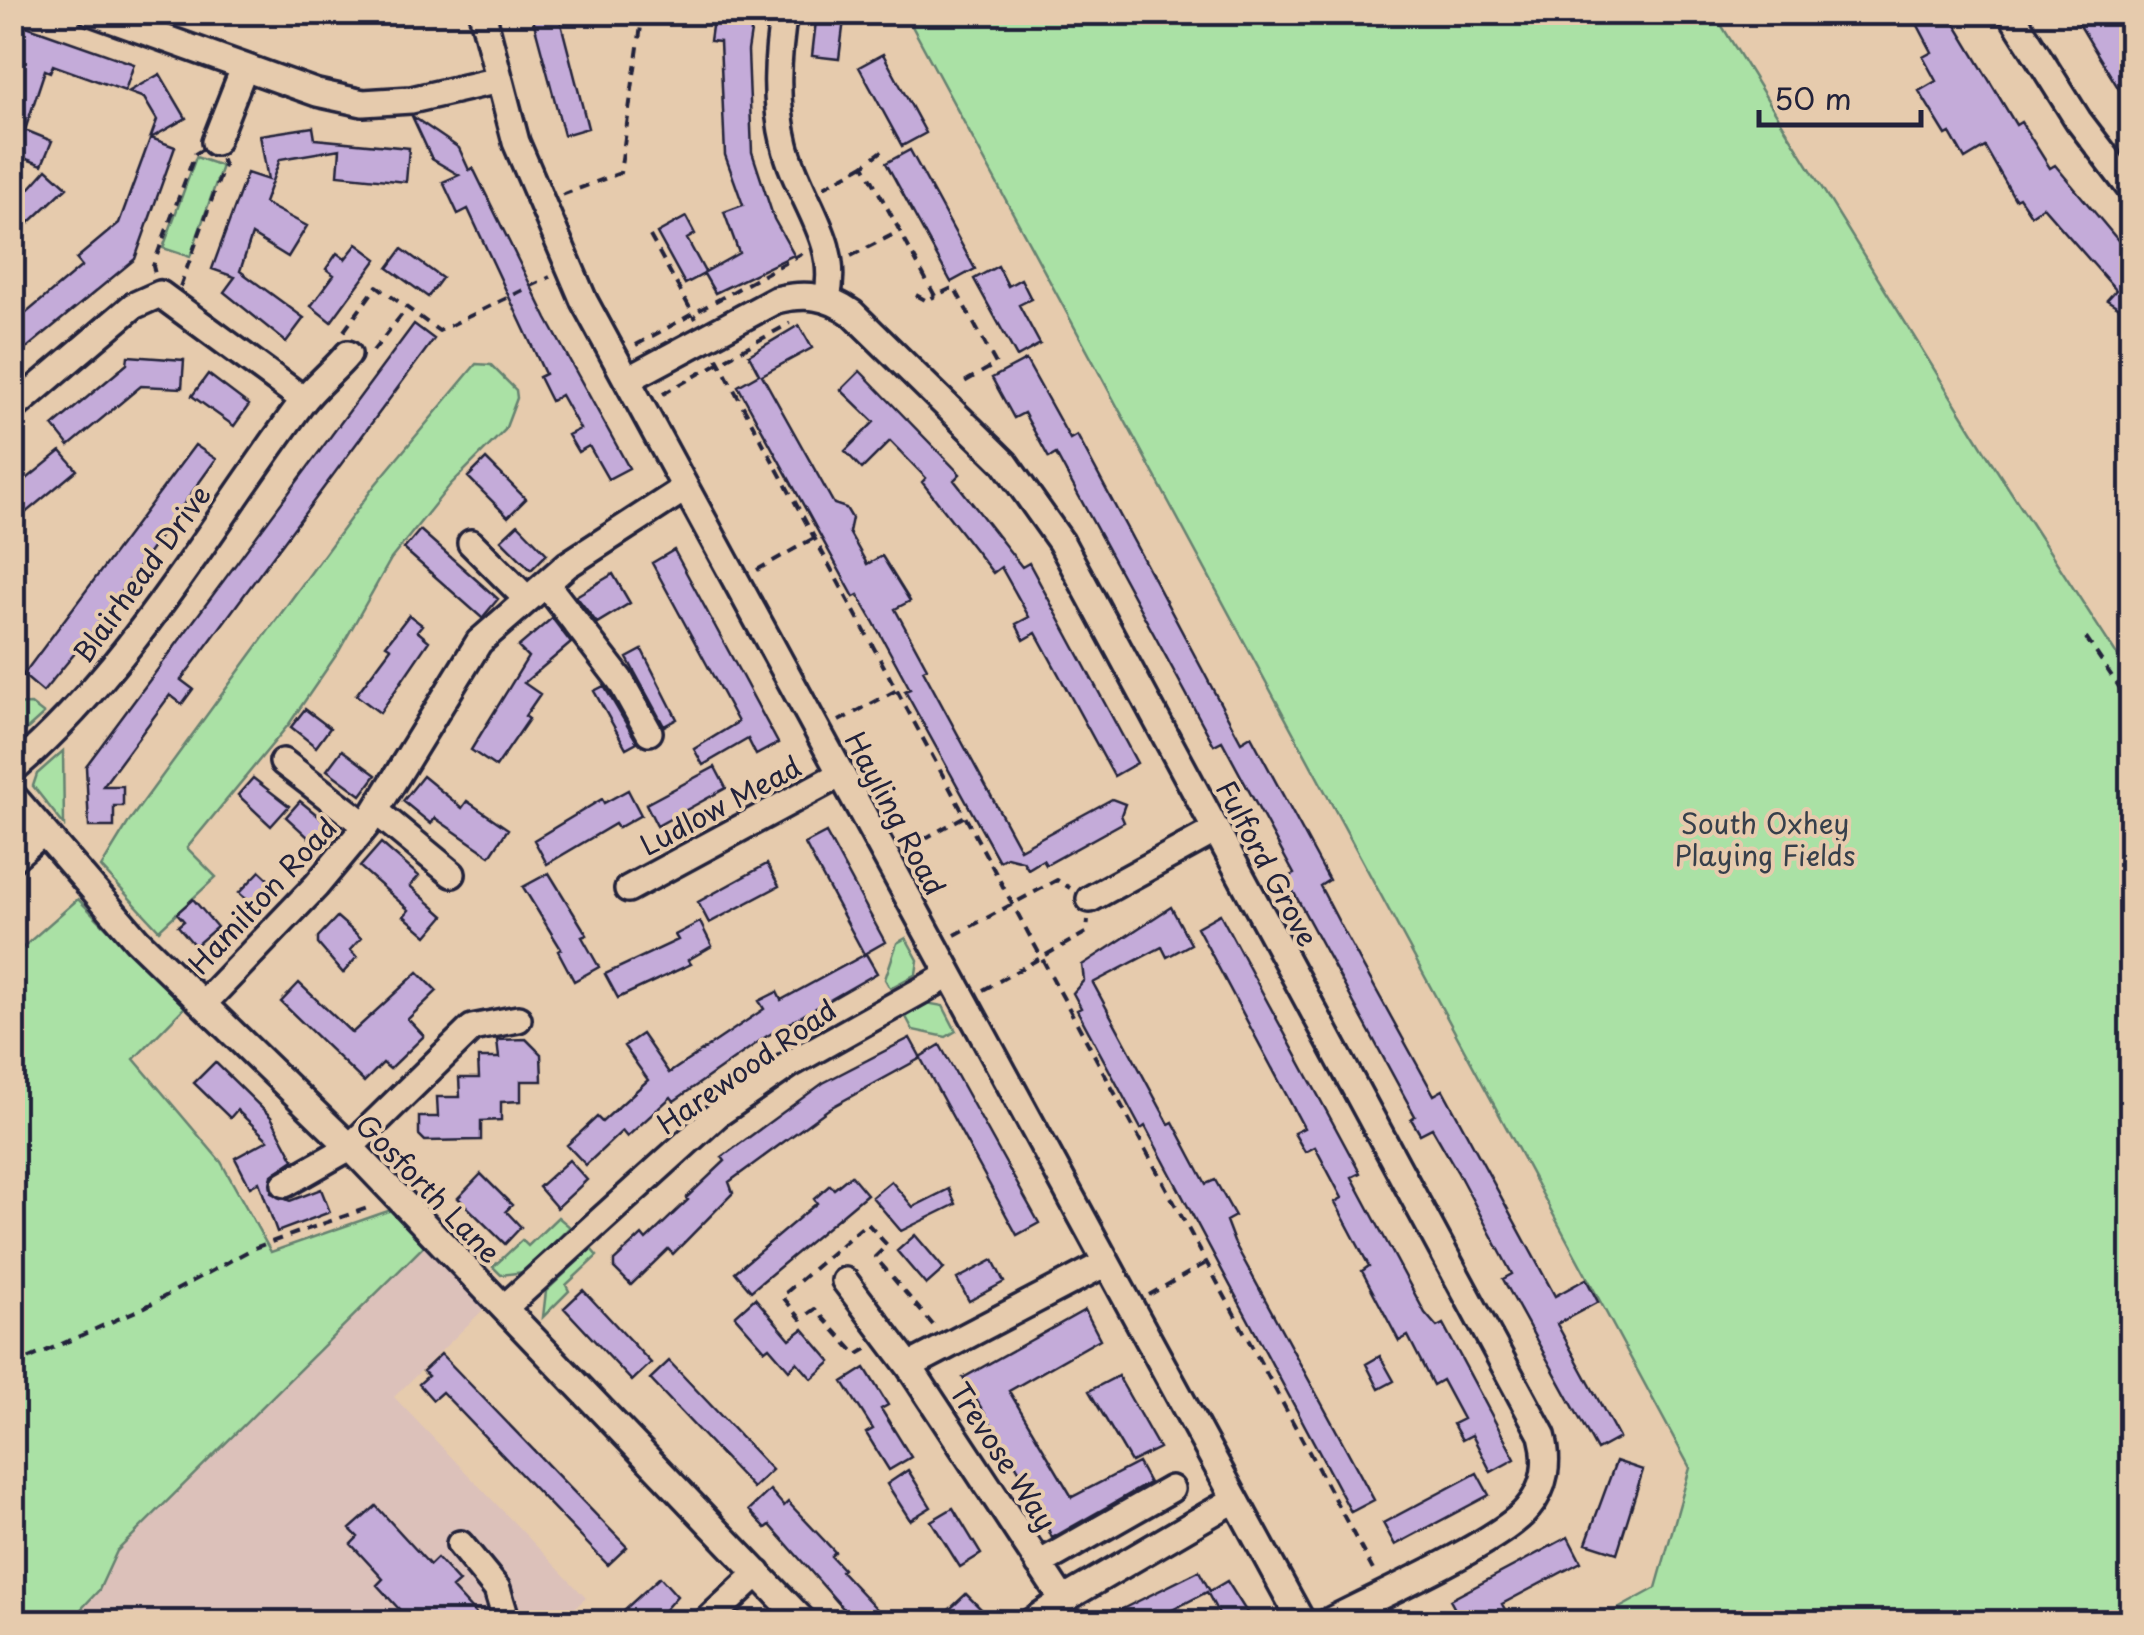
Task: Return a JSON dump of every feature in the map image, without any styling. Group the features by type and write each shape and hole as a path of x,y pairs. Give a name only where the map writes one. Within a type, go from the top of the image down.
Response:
{"street":[{"path":"91,12 317,93 363,103 411,100 499,80"},
{"name":"Hayling Road","path":"482,12 499,80 540,204 614,357 1302,1622"},
{"path":"627,380 776,300 798,296 827,298 829,253 803,198 784,142 778,104 784,12"},
{"path":"2010,12 2078,120 2132,190"},
{"path":"215,142 244,68"},
{"path":"12,409 132,306 160,294 304,400"},
{"name":"Fulford Grove","path":"827,298 852,313 1005,464 1040,508 1536,1419 1546,1448 1540,1490 1513,1522 1328,1622"},
{"name":"Blairhead Drive","path":"12,770 60,726 110,670 304,400 348,354"},
{"name":"Hamilton Road","path":"202,1004 316,886 371,819 479,642 536,592 684,489"},
{"path":"470,543 536,592 620,680 649,732"},
{"name":"Hamilton Road","path":"283,762 452,874"},
{"name":"Ludlow Mead","path":"628,889 841,774"},
{"name":"Gosforth Lane","path":"12,795 138,940 350,1147 804,1622"},
{"path":"1090,899 1216,830"},
{"path":"12,859 43,832"},
{"name":"Harewood Road","path":"504,1308 718,1114 804,1056 948,974"},
{"path":"285,1184 350,1147 472,1028 518,1019"},
{"name":"Trevose Way","path":"1063,1600 909,1366 1106,1263"},
{"path":"844,1281 909,1366"},
{"path":"1039,1564 1172,1489"},
{"path":"1031,1622 1234,1500"},
{"path":"460,1544 498,1588 507,1622"},
{"path":"706,1622 758,1574"}],"path":[{"path":"540,204 620,172 643,12"},
{"path":"215,142 224,166 194,257 180,287 160,294 153,266 194,154 215,142"},
{"path":"803,198 882,151"},
{"path":"864,165 935,296"},
{"path":"12,167 23,172 12,181"},
{"path":"614,357 693,313 829,253 900,231"},
{"path":"650,236 1403,1622"},
{"path":"406,308 372,352 348,354 344,332 377,286 439,331 569,268"},
{"path":"916,295 927,302 954,287 996,364 937,397"},
{"path":"640,406 827,298"},
{"path":"736,582 814,538"},
{"path":"2086,638 2132,706"},
{"path":"818,732 897,690"},
{"path":"887,860 965,816"},
{"path":"934,946 1057,880 1090,899 1087,932 964,1002"},
{"path":"12,1366 145,1308 254,1248 398,1197"},
{"path":"1130,1305 1206,1263"}],"shaded area":[{"path":"424,1246 485,1308 394,1397 586,1598 559,1622 69,1622 99,1590 117,1551"}],"green space":[{"name":"South Oxhey Playing Fields","path":"905,13 1714,13 1989,458 2131,677 2131,1622 1594,1622 1656,1588 1690,1468"},
{"path":"196,157 222,166 190,257 163,248"},
{"path":"476,364 491,365 516,390 517,398 505,430 451,484 391,559 339,651 289,724 187,848 216,877 159,930 101,867 130,820 375,485"},
{"path":"31,704 44,714 13,742 13,705"},
{"path":"63,751 64,825 33,786 37,774"},
{"path":"78,899 185,1007 134,1059 221,1162 271,1252 391,1210 424,1246 117,1551 99,1590 69,1622 13,1622 13,956"},
{"path":"906,938 918,960 916,974 890,988 885,979 897,943"},
{"path":"926,1003 943,1006 956,1031 946,1037 913,1030 905,1015"},
{"path":"558,1217 570,1227 524,1272 501,1275 493,1267 522,1240 528,1246"},
{"path":"591,1249 597,1256 566,1285 569,1291 543,1317 546,1291"}],"building":[{"path":"531,12 558,12 588,128 564,135"},
{"path":"714,12 754,12 748,51 752,152 774,219 794,255 715,293 704,274 685,284 657,233 686,217 695,234 687,239 705,272 739,253 724,212 743,205 725,155 720,42 710,41"},
{"path":"817,12 845,12 839,59 812,56"},
{"path":"1911,12 1948,12 2016,125 2021,122 2050,168 2055,165 2132,257 2132,316 2107,300 2116,290 2043,207 2031,215 2019,197 2015,199 1985,147 1965,159 1950,133 1946,135 1919,91 1936,81 1923,57 1932,52"},
{"path":"2072,12 2132,12 2132,110 2096,52"},
{"path":"12,21 134,64 125,91 53,65 50,72 45,70 25,130 52,141 42,165 16,155 12,158"},
{"path":"883,54 926,133 902,146 859,67"},
{"path":"160,74 186,118 151,138 175,147 135,259 12,360 12,325 82,266 76,259 119,223 157,120 144,98 128,92"},
{"path":"412,116 459,148 469,170 473,168 547,319 629,468 608,479 589,446 578,452 568,435 580,429 561,395 551,401 539,377 545,374 468,209 458,214 443,182 459,175 432,159"},
{"path":"313,127 315,139 409,148 406,182 338,175 340,149 280,159 264,203 307,226 288,257 252,235 240,271 304,318 286,342 224,292 235,277 212,269 247,173 268,180 260,135"},
{"path":"910,150 975,269 951,282 886,163"},
{"path":"47,169 67,187 12,239 12,208"},
{"path":"357,244 377,259 331,322 311,306 334,275 326,269 337,253 345,259"},
{"path":"402,249 442,278 428,297 388,268"},
{"path":"998,266 1008,286 1021,279 1031,299 1019,305 1040,344 1017,357 974,279"},
{"path":"414,324 434,339 181,680 193,689 182,704 170,695 103,786 123,786 123,806 114,806 114,827 89,827 86,766"},
{"path":"799,325 812,348 762,375 834,504 846,508 852,518 849,532 867,564 882,556 910,601 895,609 927,668 923,670 1020,849 1112,799 1125,804 1121,815 1124,822 1046,865 1043,860 1028,869 1023,861 1007,857 999,861 905,691 910,689 873,621 858,595 854,597 738,386 759,374 749,355"},
{"path":"128,356 184,360 182,388 141,386 69,446 53,426 127,364"},
{"path":"1026,360 1070,439 1077,435 1241,742 1251,736 1329,880 1320,886 1341,926 1434,1095 1443,1090 1555,1296 1586,1279 1598,1302 1557,1324 1619,1438 1597,1450 1503,1279 1512,1274 1457,1171 1432,1128 1420,1134 1411,1119 1415,1116 1286,878 1294,874 1222,741 1214,745 1056,454 1049,458 1024,413 1014,418 992,378"},
{"path":"860,371 960,474 954,480 1022,567 1029,563 1137,763 1114,776 1036,633 1024,640 1016,624 1029,617 1001,567 993,573 922,482 926,478 890,441 862,469 845,451 874,422 841,390"},
{"path":"208,374 249,405 234,426 192,396"},
{"path":"195,445 216,459 89,636 43,692 23,675"},
{"path":"61,451 77,470 12,524 12,491"},
{"path":"486,459 526,499 508,517 468,477"},
{"path":"518,524 547,554 531,570 501,540"},
{"path":"420,530 498,599 482,618 404,549"},
{"path":"674,550 778,743 756,755 748,739 703,765 694,749 738,722 652,563"},
{"path":"613,574 630,603 597,623 576,596"},
{"path":"409,615 422,625 417,631 429,641 380,713 356,695 391,648 386,645"},
{"path":"552,618 571,643 524,683 540,694 525,716 529,719 496,767 471,750 528,657 518,647"},
{"path":"642,650 677,719 664,726 627,658"},
{"path":"604,686 637,742 626,748 594,691"},
{"path":"305,709 330,728 316,747 291,727"},
{"path":"342,750 376,775 361,795 327,770"},
{"path":"715,767 726,788 657,826 646,804"},
{"path":"423,776 462,808 467,801 508,829 490,856 435,818 431,824 403,801"},
{"path":"253,778 289,806 271,826 238,795"},
{"path":"628,790 641,815 618,828 615,824 547,864 534,840 602,799 604,803"},
{"path":"300,801 338,832 322,850 286,817"},
{"path":"826,833 885,942 864,954 805,844"},
{"path":"381,843 419,876 410,886 444,916 427,936 404,916 409,910 360,867"},
{"path":"767,864 779,886 709,923 698,902"},
{"path":"260,871 277,887 257,909 239,893"},
{"path":"549,873 587,935 582,937 599,967 574,981 558,951 561,949 523,887"},
{"path":"193,899 217,927 195,946 178,926 184,921 177,913"},
{"path":"1171,907 1191,944 1167,957 1162,947 1093,983 1169,1124 1173,1122 1206,1184 1215,1180 1235,1216 1226,1221 1234,1242 1374,1500 1351,1512 1145,1126 1141,1129 1077,1010 1081,1008 1073,993 1084,980 1082,965"},
{"path":"1220,914 1360,1173 1352,1177 1425,1313 1437,1327 1443,1324 1515,1459 1491,1472 1472,1435 1462,1440 1453,1424 1463,1419 1442,1380 1433,1385 1408,1336 1399,1341 1362,1271 1369,1266 1335,1202 1342,1198 1315,1147 1305,1152 1294,1133 1304,1128 1197,927"},
{"path":"337,917 361,938 350,950 357,957 343,973 318,944 318,937"},
{"path":"700,922 712,946 688,960 691,964 618,998 605,974 678,940 675,935"},
{"path":"866,954 877,973 767,1036 674,1101 671,1097 627,1137 622,1131 586,1165 567,1145 597,1117 602,1122 648,1080 624,1046 642,1034 669,1073 764,1009 759,1001 777,992 781,1000"},
{"path":"418,972 437,991 408,1019 424,1036 390,1069 383,1063 364,1082 281,1002 299,983 352,1033"},
{"path":"910,1038 921,1058 830,1108 729,1182 733,1193 673,1254 668,1249 631,1285 614,1268 614,1261 642,1235 646,1240 688,1200 725,1161 722,1157 823,1083"},
{"path":"526,1039 541,1054 542,1081 521,1081 521,1101 501,1102 501,1120 481,1121 481,1140 425,1141 419,1135 419,1117 438,1117 437,1097 460,1097 459,1078 479,1078 478,1058 499,1058 497,1040"},
{"path":"940,1045 1039,1223 1017,1235 920,1057"},
{"path":"215,1062 271,1117 294,1160 272,1175 271,1193 290,1201 321,1189 330,1212 277,1232 259,1182 250,1187 235,1158 268,1140 237,1110 230,1118 194,1083"},
{"path":"569,1160 587,1180 557,1208 539,1187"},
{"path":"481,1174 512,1205 506,1211 521,1227 505,1244 458,1198"},
{"path":"851,1175 867,1194 751,1291 735,1272 817,1203 814,1199 830,1185 834,1189"},
{"path":"891,1181 913,1207 949,1189 956,1204 901,1231 872,1197"},
{"path":"915,1235 944,1269 926,1285 897,1251"},
{"path":"993,1260 1004,1282 969,1301 957,1279"},
{"path":"583,1290 651,1363 632,1381 564,1308"},
{"path":"755,1298 790,1339 803,1329 831,1362 812,1379 797,1362 789,1370 769,1347 765,1350 735,1316"},
{"path":"1085,1310 1100,1339 1009,1391 1072,1497 1138,1463 1149,1483 1052,1538 1031,1490 963,1378"},
{"path":"441,1354 627,1547 608,1565 442,1392 433,1400 419,1384 428,1376 423,1371"},
{"path":"1380,1356 1394,1381 1379,1389 1366,1364"},
{"path":"669,1361 772,1470 753,1488 650,1379"},
{"path":"865,1368 888,1405 881,1409 911,1457 889,1470 866,1433 873,1429 843,1382"},
{"path":"1118,1376 1159,1448 1131,1462 1089,1391"},
{"path":"1616,1461 1643,1470 1617,1553 1586,1543"},
{"path":"908,1470 931,1507 910,1520 887,1484"},
{"path":"1477,1473 1489,1495 1395,1545 1383,1523"},
{"path":"770,1490 784,1506 788,1502 835,1552 831,1556 841,1571 889,1622 855,1622 770,1525 766,1528 749,1510"},
{"path":"376,1506 430,1565 437,1558 459,1582 452,1588 483,1622 411,1622 377,1585 383,1579 351,1544 358,1537 350,1529"},
{"path":"953,1508 981,1554 960,1567 931,1521"},
{"path":"1568,1537 1581,1562 1502,1604 1508,1615 1487,1622 1482,1614 1462,1622 1450,1600"},
{"path":"1199,1571 1210,1591 1227,1581 1253,1622 1223,1622 1207,1592 1149,1622 1096,1622"},
{"path":"660,1577 677,1596 654,1622 611,1622"},
{"path":"966,1594 984,1612 972,1622 936,1622"}]}
